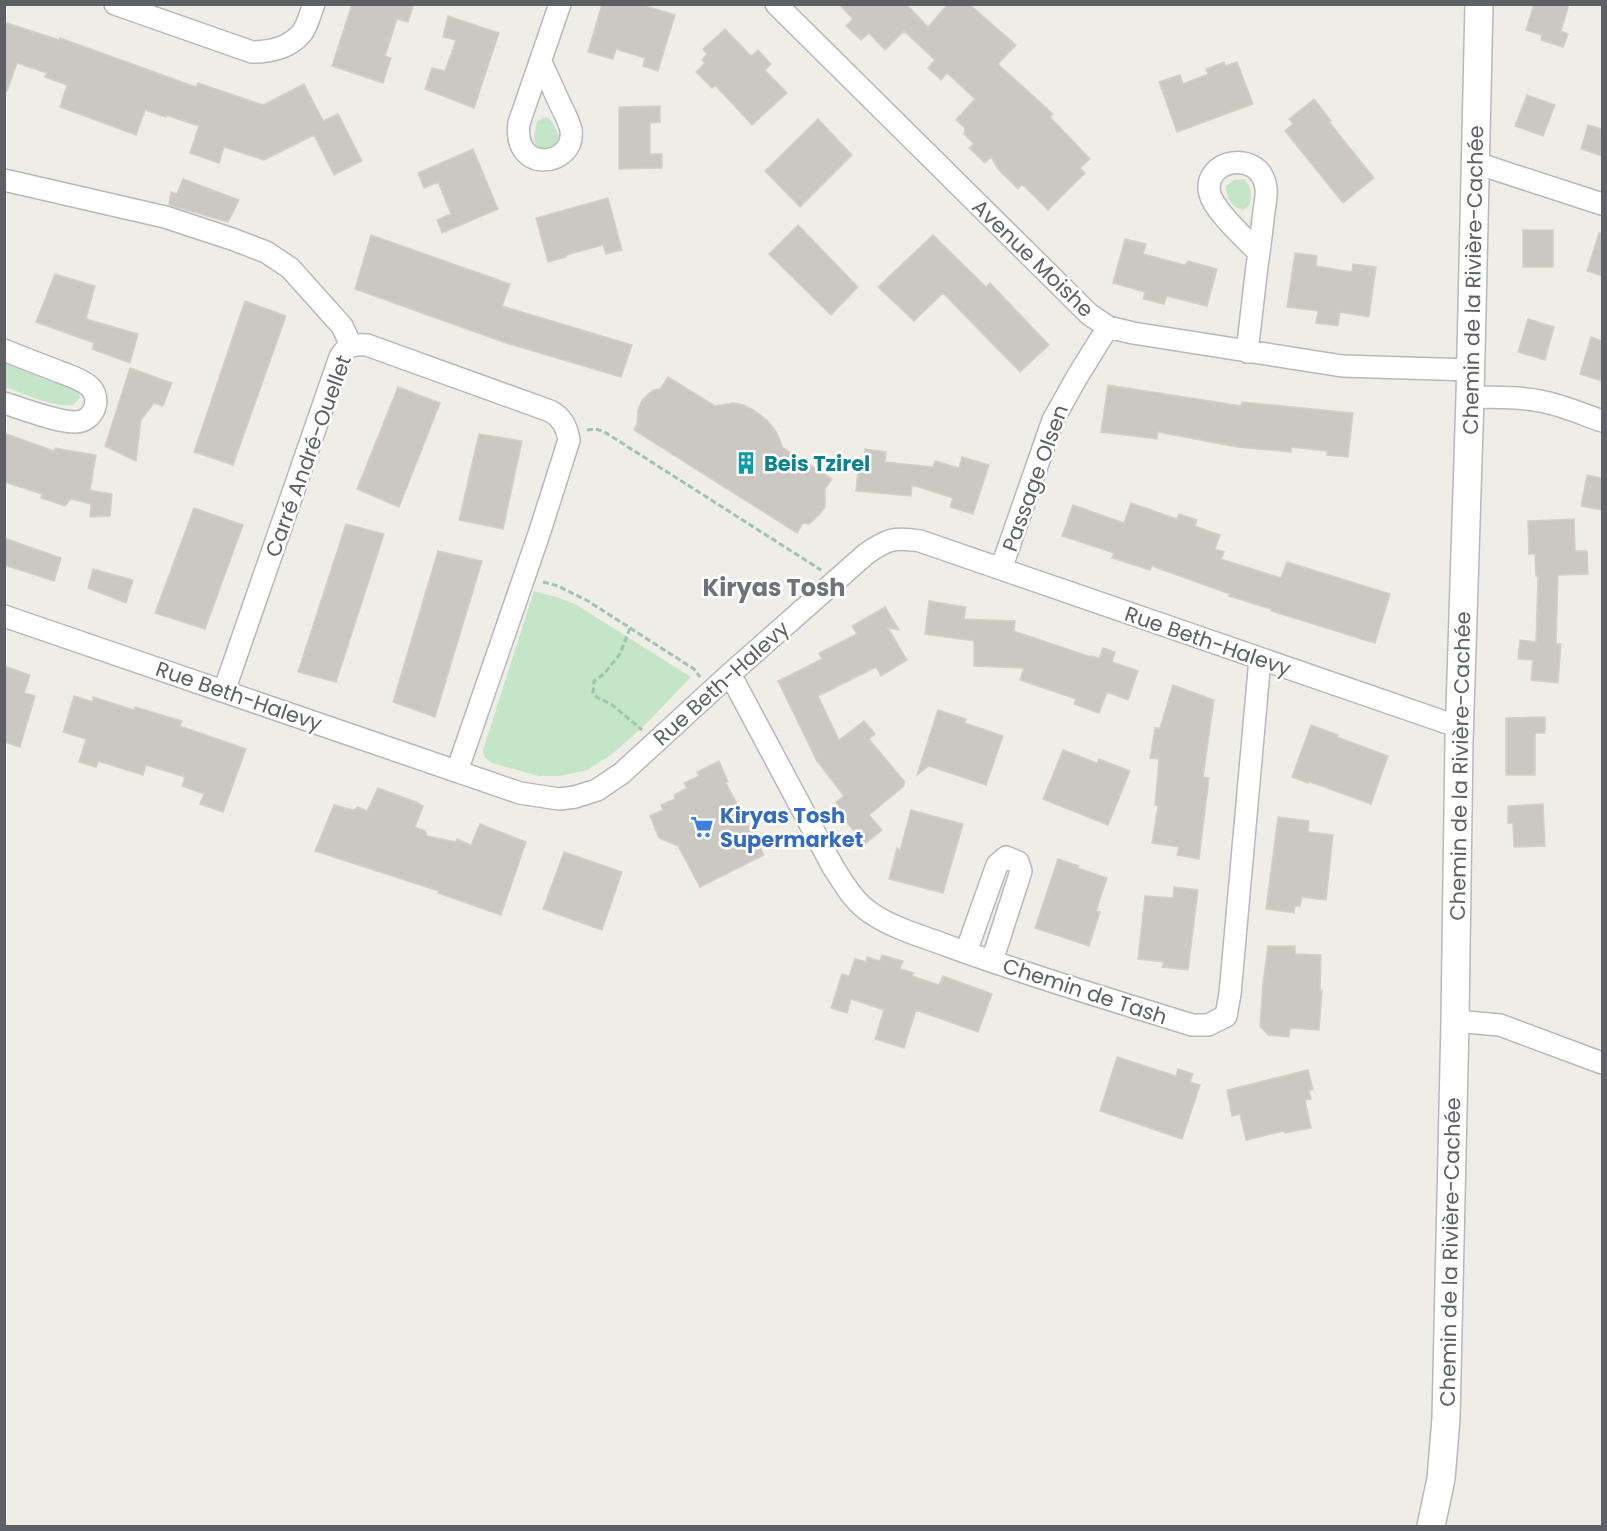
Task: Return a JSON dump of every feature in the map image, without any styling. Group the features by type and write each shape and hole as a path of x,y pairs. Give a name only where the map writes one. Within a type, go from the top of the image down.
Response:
{"street":[{"path":"116,4 252,52 268,52 284,46 301,34 314,4"},
{"path":"540,62 560,4"},
{"name":"Avenue Moishe","path":"776,4 1089,314 1108,327 1133,333 1342,366 1471,370"},
{"name":"Chemin de la Rivière-Cachée","path":"1431,1527 1441,1479 1446,1418 1459,727 1471,370 1479,4"},
{"path":"1476,163 1602,204"},
{"path":"4,180 165,217 232,238 266,252 290,268 342,326 351,345"},
{"path":"1247,352 1259,253"},
{"name":"Passage Olsen","path":"1001,569 1053,420 1108,327"},
{"name":"Carré André-Ouellet","path":"224,691 340,357 351,345 367,345 550,411 558,415 567,432 568,440 539,534 457,771"},
{"path":"4,350 74,377 91,387 96,397 93,414 88,419 74,422 4,403"},
{"path":"1470,397 1538,400 1602,421"},
{"name":"Rue Beth-Halevy","path":"4,616 519,793 559,799 597,790 622,774 730,674 866,554 891,539 902,538 1001,569 1459,727"},
{"name":"Chemin de Tash","path":"730,674 833,867 859,903 871,913 883,920 992,962 1192,1025 1208,1024 1226,1016 1230,994 1260,659"},
{"path":"966,952 997,865 1006,857 1018,862 1021,871 992,962"},
{"path":"1455,1020 1500,1025 1602,1063"}],"path":[{"path":"580,431 595,429 603,431 820,568"},
{"path":"536,579 558,586 588,601 694,669 700,676"},
{"path":"630,628 620,654 604,674 594,681 593,693 638,726"}],"green space":[{"path":"546,117 550,119 559,135 554,146 543,150 536,144 535,134 537,121"},
{"path":"1244,179 1250,188 1251,197 1250,205 1243,210 1230,201 1226,186 1234,180"},
{"path":"4,363 73,390 79,394 80,398 73,405 56,404 5,387"},
{"path":"534,591 575,604 691,677 644,726 611,755 587,770 560,776 539,776 492,763 486,758 483,750"}],"building":[{"path":"352,4 414,4 408,22 397,19 385,56 391,58 383,83 332,66"},
{"path":"602,4 639,4 675,15 658,71 643,66 645,58 616,49 613,59 588,52"},
{"path":"839,4 906,4 928,27 948,4 969,4 1016,45 998,64 1053,114 1050,117 1090,159 1080,168 1085,173 1048,210 1022,184 1018,189 998,169 991,157 985,163 969,148 974,144 964,134 965,128 956,120 975,99 947,73 941,80 928,68 935,60 904,31 885,50 869,33 861,40 846,26 853,19"},
{"path":"1534,4 1569,4 1561,31 1568,34 1563,47 1541,40 1542,35 1526,30"},
{"path":"448,16 499,33 474,108 425,89 432,68 445,71 456,40 443,37"},
{"path":"4,22 59,40 60,38 196,87 198,83 263,105 304,84 323,121 338,114 362,161 334,175 314,135 264,160 224,147 219,163 190,153 199,126 145,110 136,135 60,107 67,85 45,77 47,73 17,63 7,91 4,90"},
{"path":"725,29 751,56 758,50 771,64 765,70 787,93 752,125 715,85 712,88 696,72 705,63 702,60 707,54 703,49"},
{"path":"1224,62 1225,66 1237,62 1253,104 1177,132 1159,82 1180,75 1183,84 1208,74 1206,69"},
{"path":"1527,95 1555,105 1543,136 1515,126"},
{"path":"1314,99 1331,121 1329,122 1374,178 1343,203 1285,131 1293,124 1289,119"},
{"path":"660,106 660,122 650,123 650,154 662,154 662,168 619,169 619,107"},
{"path":"818,119 852,155 800,207 765,171"},
{"path":"1588,125 1602,129 1602,156 1581,149"},
{"path":"473,149 498,209 442,233 437,220 451,214 438,182 424,188 418,173"},
{"path":"183,179 239,200 228,222 169,205 171,192 177,194"},
{"path":"608,198 622,250 606,254 603,245 548,262 536,218"},
{"path":"798,225 858,287 831,315 769,254"},
{"path":"1523,230 1553,230 1553,267 1523,267"},
{"path":"1599,233 1602,234 1602,276 1587,271"},
{"path":"371,235 510,284 502,306 632,345 621,377 506,343 355,289"},
{"path":"933,235 986,287 990,283 1049,345 1020,372 943,293 914,321 878,287"},
{"path":"1125,239 1146,244 1143,254 1185,265 1188,261 1217,269 1207,306 1167,296 1164,304 1143,299 1145,292 1113,283"},
{"path":"1295,253 1317,256 1316,266 1352,272 1353,264 1376,267 1369,317 1340,312 1338,326 1316,323 1318,311 1287,307"},
{"path":"55,274 95,286 86,319 138,334 130,363 92,349 94,343 36,322"},
{"path":"245,301 286,316 233,465 194,452"},
{"path":"1528,319 1554,327 1545,360 1518,352"},
{"path":"1591,337 1602,341 1602,381 1580,374"},
{"path":"130,368 172,383 163,406 154,403 141,420 136,461 105,446"},
{"name":"Beis Tzirel","path":"668,377 715,406 733,403 744,405 755,411 767,420 777,433 783,448 832,479 825,489 825,507 819,515 809,524 803,523 797,533 634,430 642,400 653,390 660,389"},
{"path":"1108,385 1241,406 1242,402 1353,413 1348,457 1327,455 1327,451 1291,447 1291,452 1237,447 1158,432 1157,439 1101,432"},
{"path":"398,387 440,403 399,507 357,489"},
{"path":"4,433 54,451 55,448 96,455 90,490 112,494 110,516 90,517 91,504 71,499 65,506 41,498 42,494 4,482"},
{"path":"479,434 522,441 503,529 459,520"},
{"path":"865,449 886,452 885,462 933,467 935,461 959,468 962,457 989,465 973,514 950,507 953,498 912,485 911,496 856,491 859,461 864,461"},
{"path":"1587,475 1602,478 1602,510 1581,506"},
{"path":"1131,503 1177,519 1179,514 1197,520 1195,526 1220,535 1215,549 1224,552 1221,559 1281,578 1287,562 1390,594 1375,643 1271,611 1271,609 1229,596 1230,594 1152,566 1150,570 1112,558 1114,553 1062,536 1073,505 1124,523"},
{"path":"194,508 243,525 205,629 155,613"},
{"path":"1574,519 1575,551 1587,551 1588,574 1558,575 1556,644 1561,644 1558,683 1531,680 1533,660 1518,659 1520,640 1536,642 1538,576 1536,576 1535,554 1529,554 1528,521"},
{"path":"346,524 384,534 336,682 298,672"},
{"path":"4,538 61,558 54,581 4,565"},
{"path":"438,551 482,561 435,717 393,702"},
{"path":"93,569 133,580 126,603 88,588"},
{"path":"929,601 966,607 964,619 1015,621 1014,631 1091,657 1099,658 1103,648 1115,652 1112,662 1138,671 1128,700 1107,692 1099,713 1074,704 1076,699 1020,680 1024,668 974,666 974,641 925,634"},
{"path":"885,607 899,630 888,628 907,660 881,676 876,667 818,696 839,740 864,721 875,734 869,739 904,781 904,786 869,815 882,830 865,844 843,818 836,802 844,796 817,761 778,681 822,659 819,653 857,634 852,626"},
{"path":"4,666 30,675 24,693 35,696 20,747 4,742"},
{"path":"1173,685 1214,700 1203,777 1209,778 1199,859 1177,855 1179,847 1152,843 1158,806 1155,805 1159,759 1150,758 1155,728 1160,728"},
{"path":"74,696 93,702 93,697 134,710 135,707 182,721 180,726 246,749 223,812 200,804 204,794 182,786 185,777 146,765 143,775 98,761 96,767 79,762 86,739 63,732"},
{"path":"938,710 966,719 965,723 1003,736 986,785 929,766 917,775"},
{"path":"1545,717 1545,733 1535,733 1535,775 1506,775 1506,718"},
{"path":"1311,725 1388,756 1371,804 1292,777"},
{"path":"1063,750 1097,763 1099,759 1130,771 1108,825 1043,799"},
{"name":"Kiryas Tosh Supermarket","path":"719,761 728,782 726,783 764,855 700,887 678,846 659,838 650,816 663,810 661,805 675,799 674,795 687,788 684,783 699,776 697,772"},
{"path":"378,788 423,806 415,827 425,831 427,836 456,842 457,839 471,845 480,824 526,842 501,915 438,893 439,891 315,851 334,805 353,810 358,807 367,811"},
{"path":"1543,804 1545,846 1514,847 1513,823 1508,823 1508,806"},
{"path":"911,810 963,824 943,893 889,879 897,848 900,851"},
{"path":"1278,817 1309,821 1308,832 1333,835 1326,900 1302,897 1300,906 1295,906 1294,913 1266,909"},
{"path":"564,852 622,872 602,930 543,909"},
{"path":"1058,859 1107,878 1096,911 1100,912 1089,946 1035,928"},
{"path":"1174,887 1198,890 1188,970 1162,967 1164,962 1138,959 1145,896 1173,898"},
{"path":"1268,946 1295,946 1295,954 1321,955 1320,991 1322,991 1319,1030 1290,1028 1289,1037 1268,1035 1260,1026"},
{"path":"882,955 903,961 900,969 914,973 912,976 939,985 943,976 992,994 978,1032 916,1010 904,1048 875,1039 884,1010 851,999 847,1013 831,1008 842,974 849,976 855,959 866,962 867,957 880,961"},
{"path":"1117,1057 1176,1076 1178,1069 1193,1074 1190,1082 1200,1085 1182,1139 1100,1111"},
{"path":"1308,1070 1313,1089 1309,1091 1311,1099 1305,1100 1311,1128 1285,1133 1284,1131 1246,1140 1240,1114 1232,1116 1227,1090"}],"place":[{"name":"Beis Tzirel","path":"746,463"},
{"name":"Kiryas Tosh Supermarket","path":"702,827"}],"district":[{"name":"Kiryas Tosh","path":"774,587"}]}
